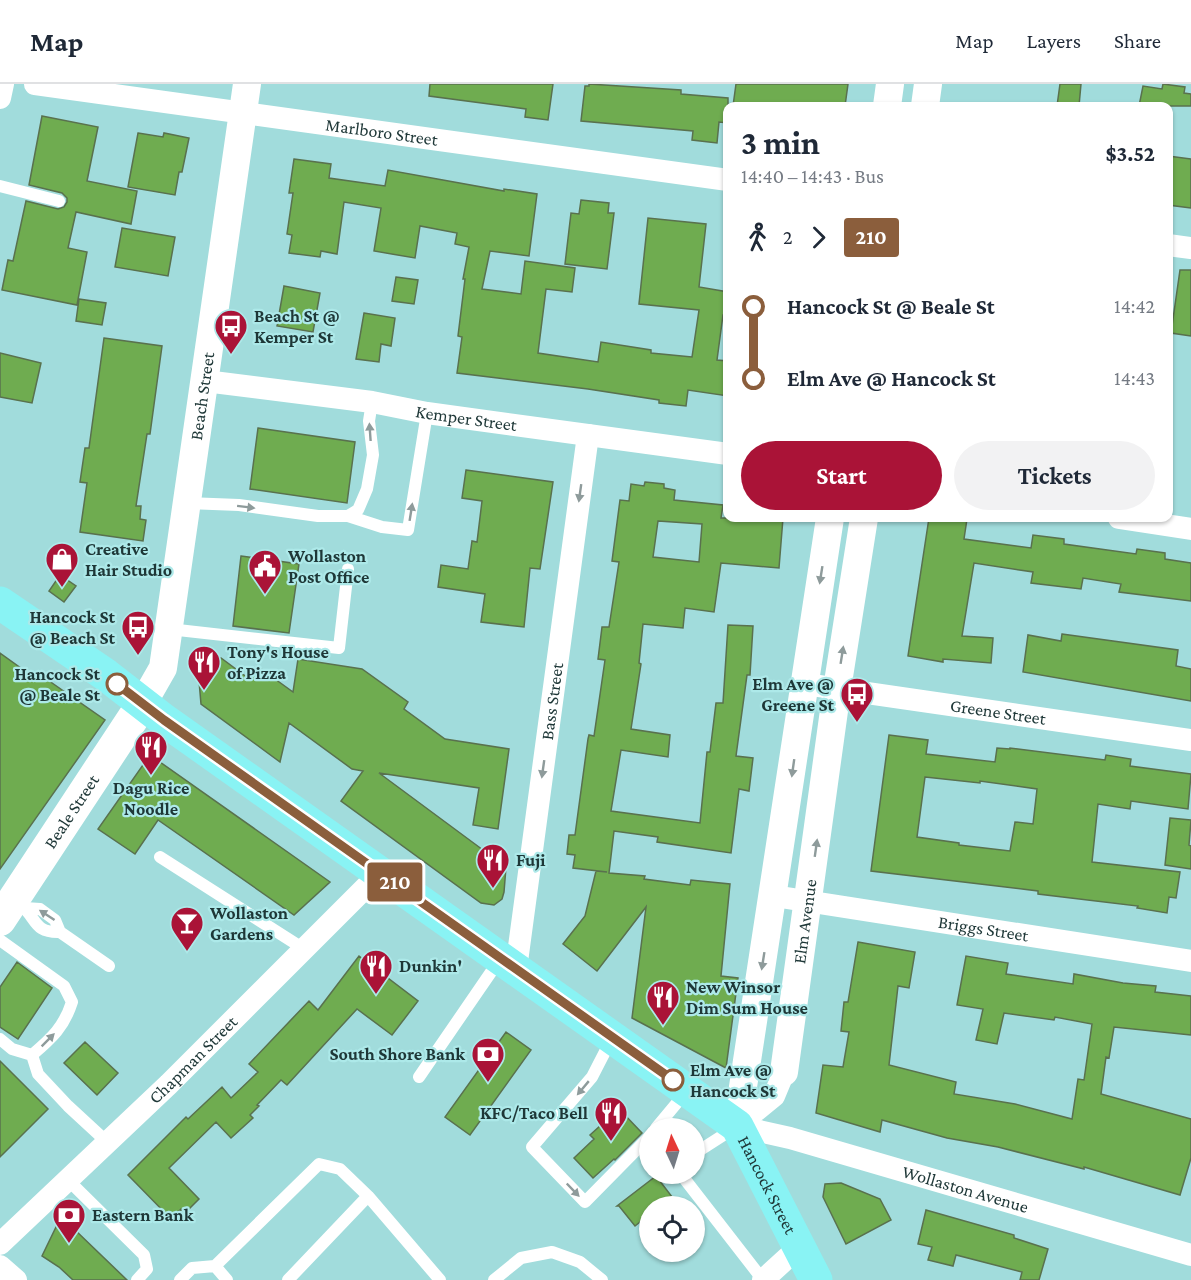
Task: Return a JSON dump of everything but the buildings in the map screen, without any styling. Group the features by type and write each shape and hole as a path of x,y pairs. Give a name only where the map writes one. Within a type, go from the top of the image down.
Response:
{"main road":[{"name":"Hancock Street","path":"0,603 106,675 737,1126 816,1280"},
{"name":"Beale Street","path":"13,910 143,703"}],"street":[{"path":"0,98 3,84"},
{"name":"Marlboro Street","path":"35,84 63,86 723,179"},
{"name":"Beach Street","path":"143,703 163,668 247,84"},
{"path":"888,102 890,84"},
{"path":"926,102 928,84"},
{"path":"1173,246 1191,248"},
{"name":"Kemper Street","path":"205,381 372,402 427,413 723,453"},
{"name":"Bass Street","path":"509,963 588,435"},
{"name":"Elm Avenue","path":"737,1126 829,522"},
{"name":"Elm Avenue","path":"737,1126 774,1096 784,1072 837,689 863,522"},
{"path":"1145,522 1191,529"},
{"name":"Greene Street","path":"805,684 1191,740"},
{"name":"Chapman Street","path":"0,1244 381,872"},
{"name":"Briggs Street","path":"774,896 1191,961"},
{"name":"Wollaston Avenue","path":"737,1126 790,1138 1191,1255"},
{"path":"763,1280 798,1248"},
{"path":"0,1266 16,1280"}],"lane":[{"path":"0,186 59,201"},
{"path":"348,516 358,510 367,489 373,455 369,421 372,402"},
{"path":"187,503 239,506 318,516 348,516 382,527 408,530 427,413"},
{"path":"169,629 339,648 348,569"},
{"path":"160,857 304,949"},
{"path":"13,910 48,933 60,932 109,966"},
{"path":"0,940 64,986 72,1002 66,1019 51,1039 33,1055"},
{"path":"419,1077 509,963"},
{"path":"612,1038 592,1077 532,1147 585,1202 639,1147"},
{"path":"0,1039 12,1049 33,1055"},
{"path":"33,1055 38,1074 107,1142"},
{"path":"664,1118 687,1091"},
{"path":"705,1147 737,1126"},
{"path":"180,1280 192,1268 215,1266 319,1164 340,1169 368,1196 440,1280"},
{"path":"68,1179 144,1255 147,1269 137,1280"},
{"path":"689,1184 763,1280"},
{"path":"288,1280 368,1196"},
{"path":"494,1280 521,1258 552,1252 580,1262 603,1280"},
{"path":"215,1266 227,1280"}],"bus line":[{"name":"210","path":"117,684 164,720 673,1080"}],"place":[{"name":"Beach St @ Kemper St","path":"231,355"},
{"name":"Creative Hair Studio","path":"62,588"},
{"name":"Wollaston Post Office","path":"265,595"},
{"name":"Hancock St @ Beach St","path":"138,656"},
{"name":"Hancock St @ Beale St","path":"117,684"},
{"name":"Tony's House of Pizza","path":"204,691"},
{"name":"Elm Ave @ Greene St","path":"857,723"},
{"name":"Dagu Rice Noodle","path":"151,776"},
{"name":"Fuji","path":"493,889"},
{"name":"Wollaston Gardens","path":"187,952"},
{"name":"Dunkin'","path":"376,995"},
{"name":"New Winsor Dim Sum House","path":"663,1026"},
{"name":"Elm Ave @ Hancock St","path":"673,1080"},
{"name":"South Shore Bank","path":"488,1083"},
{"name":"KFC/Taco Bell","path":"611,1142"},
{"name":"Eastern Bank","path":"69,1244"}]}
